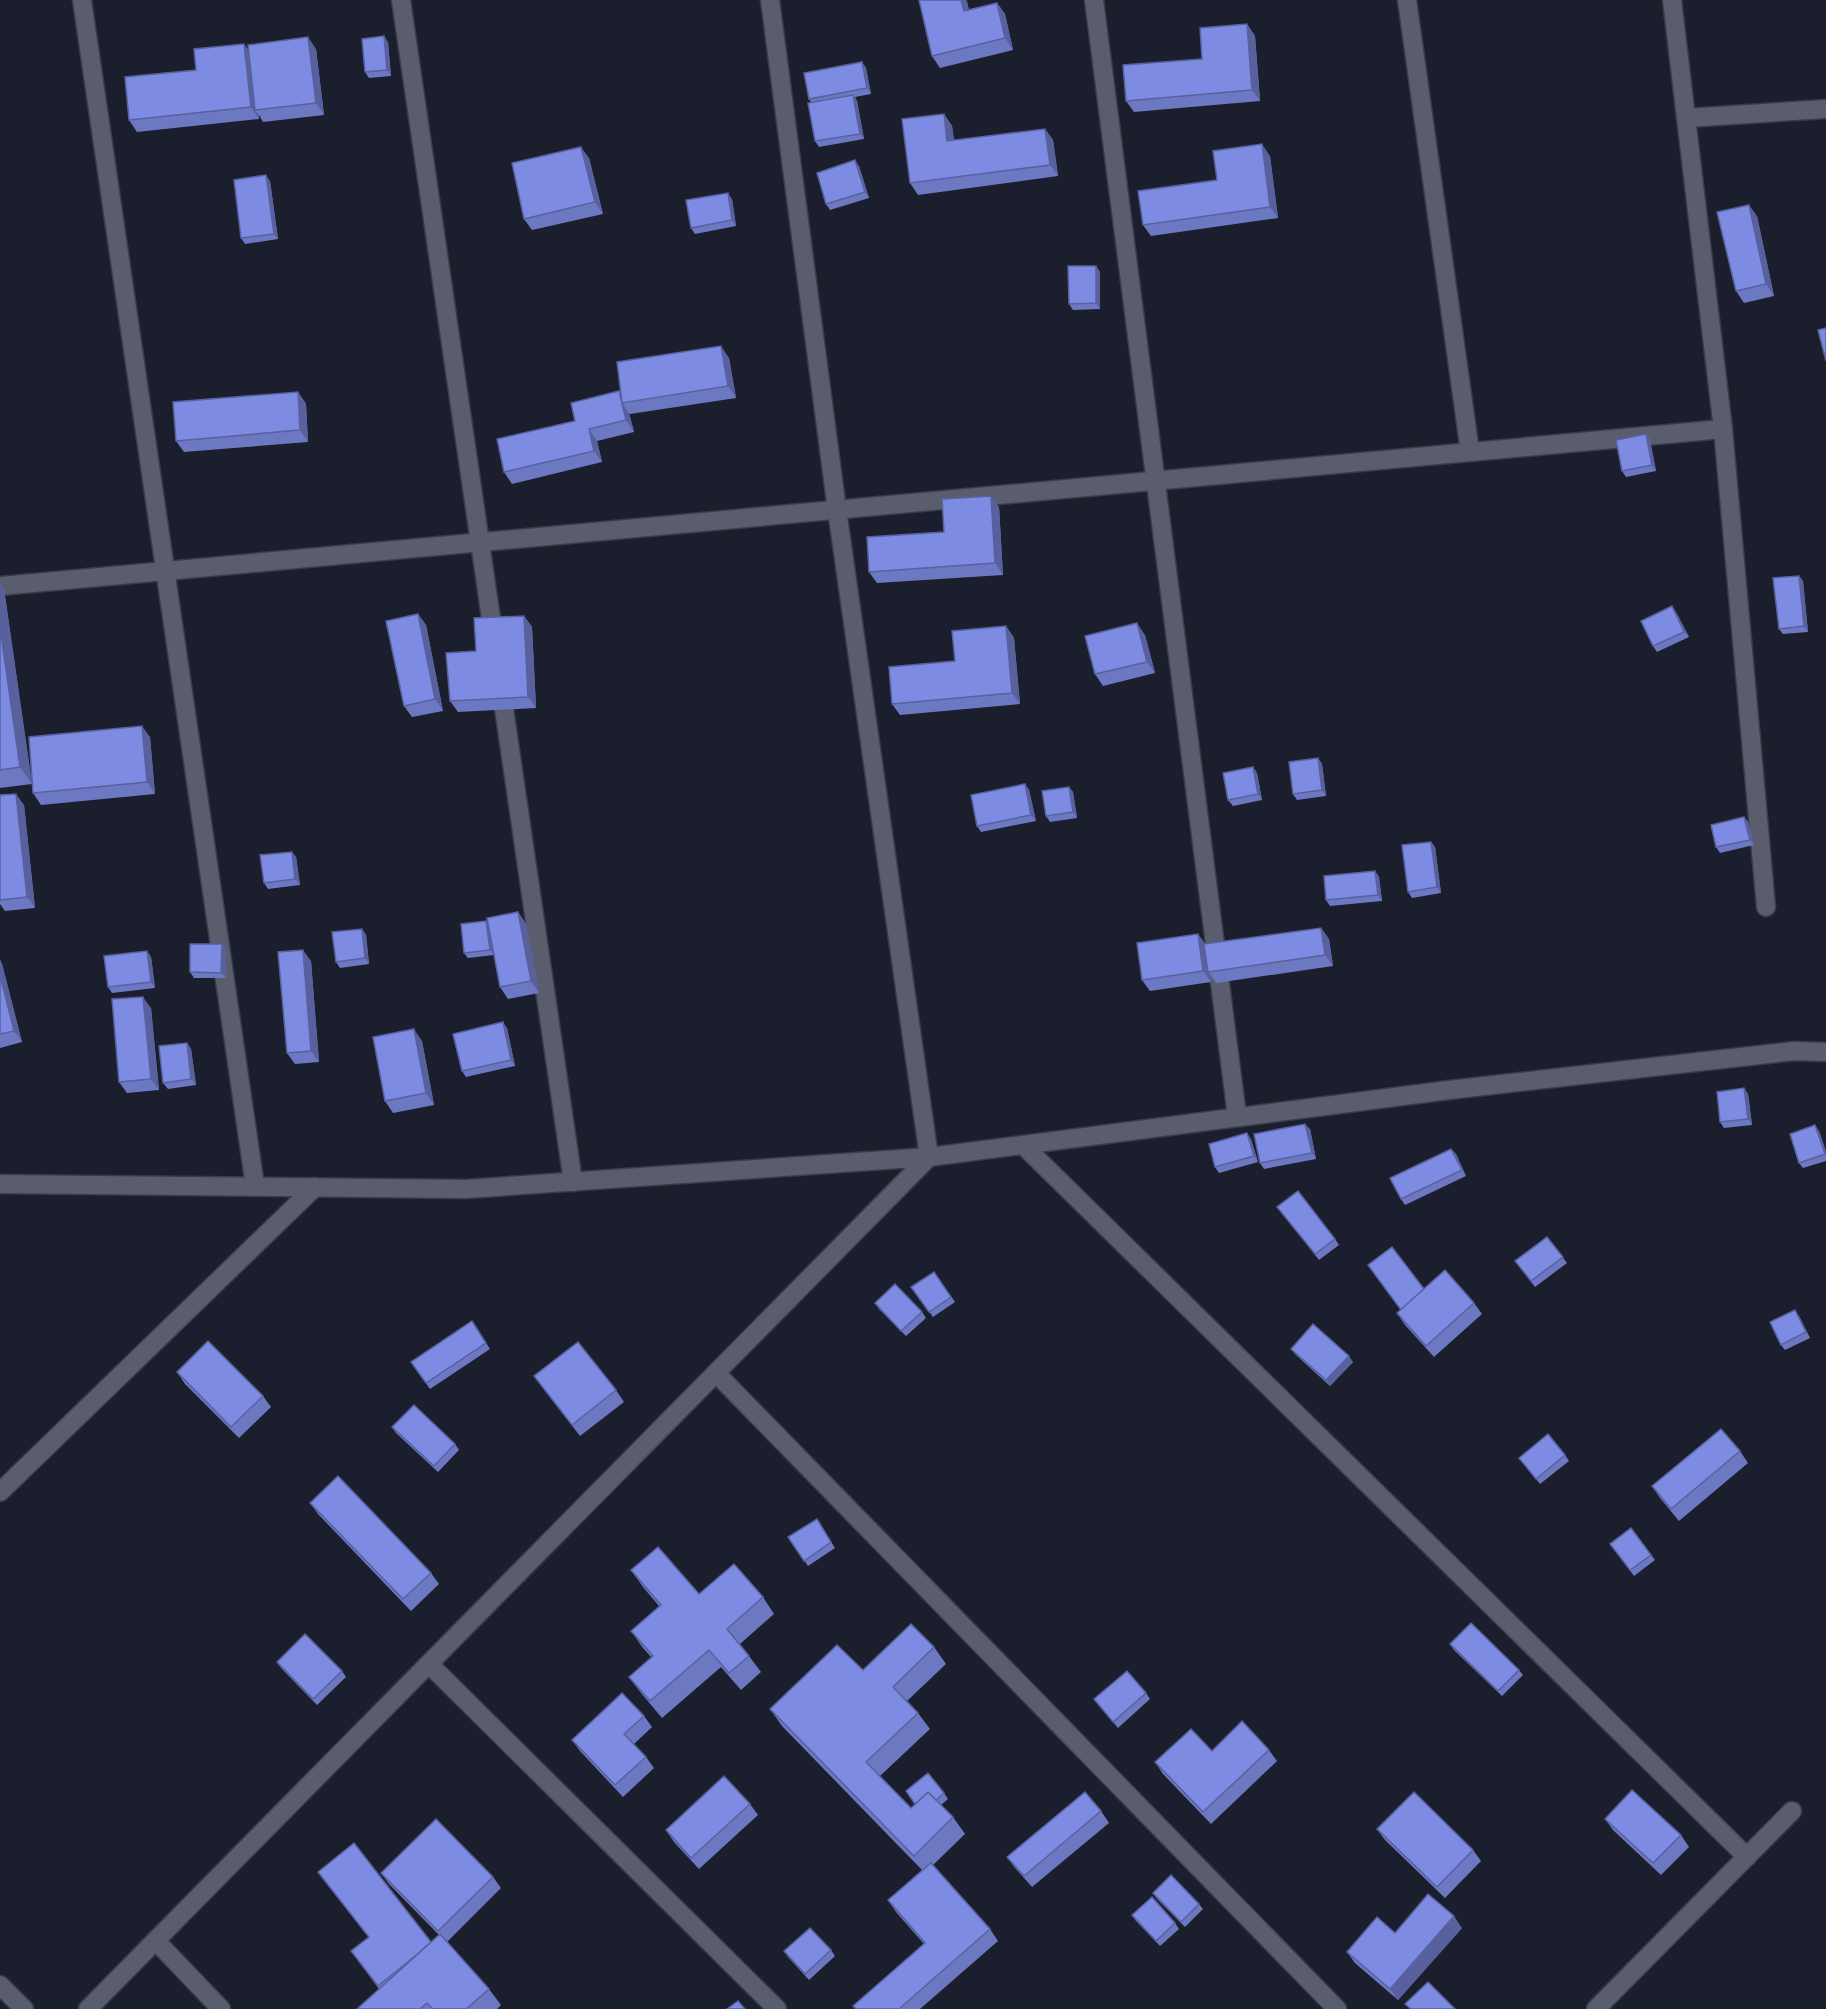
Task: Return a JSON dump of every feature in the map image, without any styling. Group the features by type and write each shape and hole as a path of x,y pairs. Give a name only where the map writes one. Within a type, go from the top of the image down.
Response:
{"street":[{"path":"82,0 255,1186"},
{"path":"401,0 573,1182"},
{"path":"770,0 837,510 929,1157"},
{"path":"1094,0 1237,1116"},
{"path":"1407,0 1470,452"},
{"path":"1672,0 1723,429 1766,907"},
{"path":"1686,118 1826,109"},
{"path":"0,586 1723,429"},
{"path":"0,1184 466,1189 929,1157 1449,1090 1794,1051 1826,1052"},
{"path":"1023,1145 1747,1857"},
{"path":"88,2009 929,1157"},
{"path":"0,1492 315,1187"},
{"path":"716,1373 1337,2009"},
{"path":"429,1664 777,2009"},
{"path":"1596,2009 1792,1810"},
{"path":"156,1941 221,2009"},
{"path":"0,1985 24,2009"}],"building":[{"path":"919,0 961,0 964,11 997,3 1005,38 932,56"},
{"path":"1247,24 1252,90 1126,101 1123,65 1202,59 1200,28"},
{"path":"384,36 387,70 365,72 362,39"},
{"path":"308,37 316,103 255,110 248,45"},
{"path":"244,44 251,107 129,120 125,77 196,70 194,49"},
{"path":"862,62 867,88 809,99 804,73"},
{"path":"853,95 860,134 815,141 808,103"},
{"path":"944,114 947,141 1045,129 1050,165 910,183 902,119"},
{"path":"1262,144 1270,207 1143,225 1138,191 1217,180 1213,151"},
{"path":"581,147 595,202 524,219 512,163"},
{"path":"855,160 865,192 826,204 817,173"},
{"path":"266,175 274,234 241,238 234,180"},
{"path":"728,193 732,220 691,228 686,200"},
{"path":"1749,205 1766,284 1736,291 1717,212"},
{"path":"1068,266 1096,266 1096,303 1069,304"},
{"path":"1826,328 1826,361 1818,330"},
{"path":"721,346 728,386 622,403 617,362"},
{"path":"619,391 626,420 589,429 594,451 504,472 497,439 575,421 571,403"},
{"path":"298,392 300,430 176,441 173,402"},
{"path":"1646,434 1652,465 1622,471 1616,440"},
{"path":"991,496 995,563 869,572 867,537 944,532 942,499"},
{"path":"1799,576 1804,626 1779,629 1773,578"},
{"path":"1672,606 1684,632 1653,646 1641,621"},
{"path":"418,614 435,699 404,706 386,621"},
{"path":"524,616 528,697 450,701 446,653 476,651 474,618"},
{"path":"1137,623 1147,662 1095,674 1085,636"},
{"path":"1006,626 1012,693 892,704 889,667 955,661 952,631"},
{"path":"0,628 20,767 0,770"},
{"path":"142,726 147,782 33,793 29,737"},
{"path":"1318,758 1322,790 1293,794 1289,762"},
{"path":"1253,767 1258,794 1228,800 1223,773"},
{"path":"1025,784 1031,815 977,826 971,795"},
{"path":"1069,787 1073,812 1046,816 1042,791"},
{"path":"16,794 27,897 0,900 0,795"},
{"path":"1744,817 1750,840 1716,847 1711,825"},
{"path":"1431,842 1437,887 1408,892 1402,845"},
{"path":"292,852 295,879 264,883 260,855"},
{"path":"1375,871 1378,895 1326,900 1324,876"},
{"path":"518,912 531,981 500,987 487,918"},
{"path":"486,921 490,950 464,953 461,924"},
{"path":"1321,928 1325,955 1208,972 1204,944"},
{"path":"362,929 365,958 336,962 332,932"},
{"path":"1198,934 1203,971 1142,980 1137,943"},
{"path":"190,944 222,944 221,973 190,972"},
{"path":"303,950 311,1051 287,1053 278,952"},
{"path":"147,951 151,982 108,987 104,956"},
{"path":"0,975 14,1031 0,1034"},
{"path":"143,997 151,1079 119,1082 112,999"},
{"path":"503,1022 511,1060 462,1071 453,1034"},
{"path":"414,1029 426,1093 385,1101 373,1037"},
{"path":"187,1043 191,1079 163,1083 159,1046"},
{"path":"1744,1088 1748,1119 1720,1122 1717,1092"},
{"path":"1305,1124 1312,1153 1260,1163 1254,1134"},
{"path":"1815,1125 1825,1154 1799,1163 1790,1134"},
{"path":"1247,1133 1254,1156 1215,1167 1209,1144"},
{"path":"1451,1149 1462,1170 1401,1199 1390,1178"},
{"path":"1298,1191 1335,1239 1315,1254 1277,1207"},
{"path":"1547,1237 1563,1257 1531,1281 1515,1261"},
{"path":"1392,1247 1424,1289 1401,1310 1368,1265"},
{"path":"1445,1270 1474,1303 1426,1346 1397,1313"},
{"path":"934,1272 951,1297 929,1312 911,1287"},
{"path":"895,1284 922,1312 901,1331 875,1303"},
{"path":"1795,1310 1806,1332 1781,1345 1770,1322"},
{"path":"472,1321 486,1343 426,1383 411,1362"},
{"path":"1313,1324 1349,1356 1326,1380 1291,1349"},
{"path":"208,1341 263,1396 231,1427 177,1372"},
{"path":"578,1342 616,1390 572,1425 534,1376"},
{"path":"414,1405 455,1444 434,1466 392,1427"},
{"path":"1721,1429 1740,1451 1671,1509 1652,1486"},
{"path":"1548,1434 1565,1455 1536,1479 1519,1458"},
{"path":"338,1476 431,1573 403,1599 310,1503"},
{"path":"817,1519 831,1542 804,1561 788,1537"},
{"path":"1631,1528 1651,1555 1630,1570 1610,1544"},
{"path":"658,1547 699,1594 734,1564 763,1597 727,1629 749,1656 729,1673 709,1650 650,1701 629,1677 653,1656 631,1631 661,1605 631,1570"},
{"path":"1471,1623 1519,1670 1498,1691 1450,1644"},
{"path":"911,1624 934,1647 893,1687 918,1713 866,1762 911,1808 928,1792 953,1817 914,1856 770,1709 837,1645 863,1670"},
{"path":"305,1634 342,1671 313,1699 277,1662"},
{"path":"1127,1671 1146,1693 1113,1722 1094,1699"},
{"path":"622,1693 644,1716 624,1734 646,1757 615,1785 572,1740"},
{"path":"1242,1721 1269,1750 1203,1812 1155,1762 1191,1729 1212,1751"},
{"path":"928,1773 944,1793 936,1800 928,1792 915,1804 906,1791"},
{"path":"724,1776 750,1804 691,1858 666,1830"},
{"path":"1632,1790 1681,1835 1653,1863 1605,1819"},
{"path":"1085,1792 1101,1811 1024,1876 1007,1857"},
{"path":"1414,1792 1473,1850 1437,1887 1377,1829"},
{"path":"436,1819 493,1877 438,1931 381,1873"},
{"path":"354,1843 431,1942 378,1986 351,1951 369,1937 318,1872"},
{"path":"931,1863 990,1929 899,2009 856,2009 853,2006 925,1943 888,1900"},
{"path":"1171,1875 1199,1904 1181,1922 1153,1893"},
{"path":"1428,1894 1454,1916 1390,1989 1347,1952 1377,1917 1395,1933"},
{"path":"1152,1897 1175,1923 1156,1941 1132,1915"},
{"path":"810,1928 831,1950 805,1974 784,1951"},
{"path":"440,1934 489,1989 466,2009 433,2009 427,2003 420,2009 357,2009"},
{"path":"1428,1982 1455,2009 1411,2009 1405,2004"},
{"path":"738,2001 745,2009 727,2009"}]}
